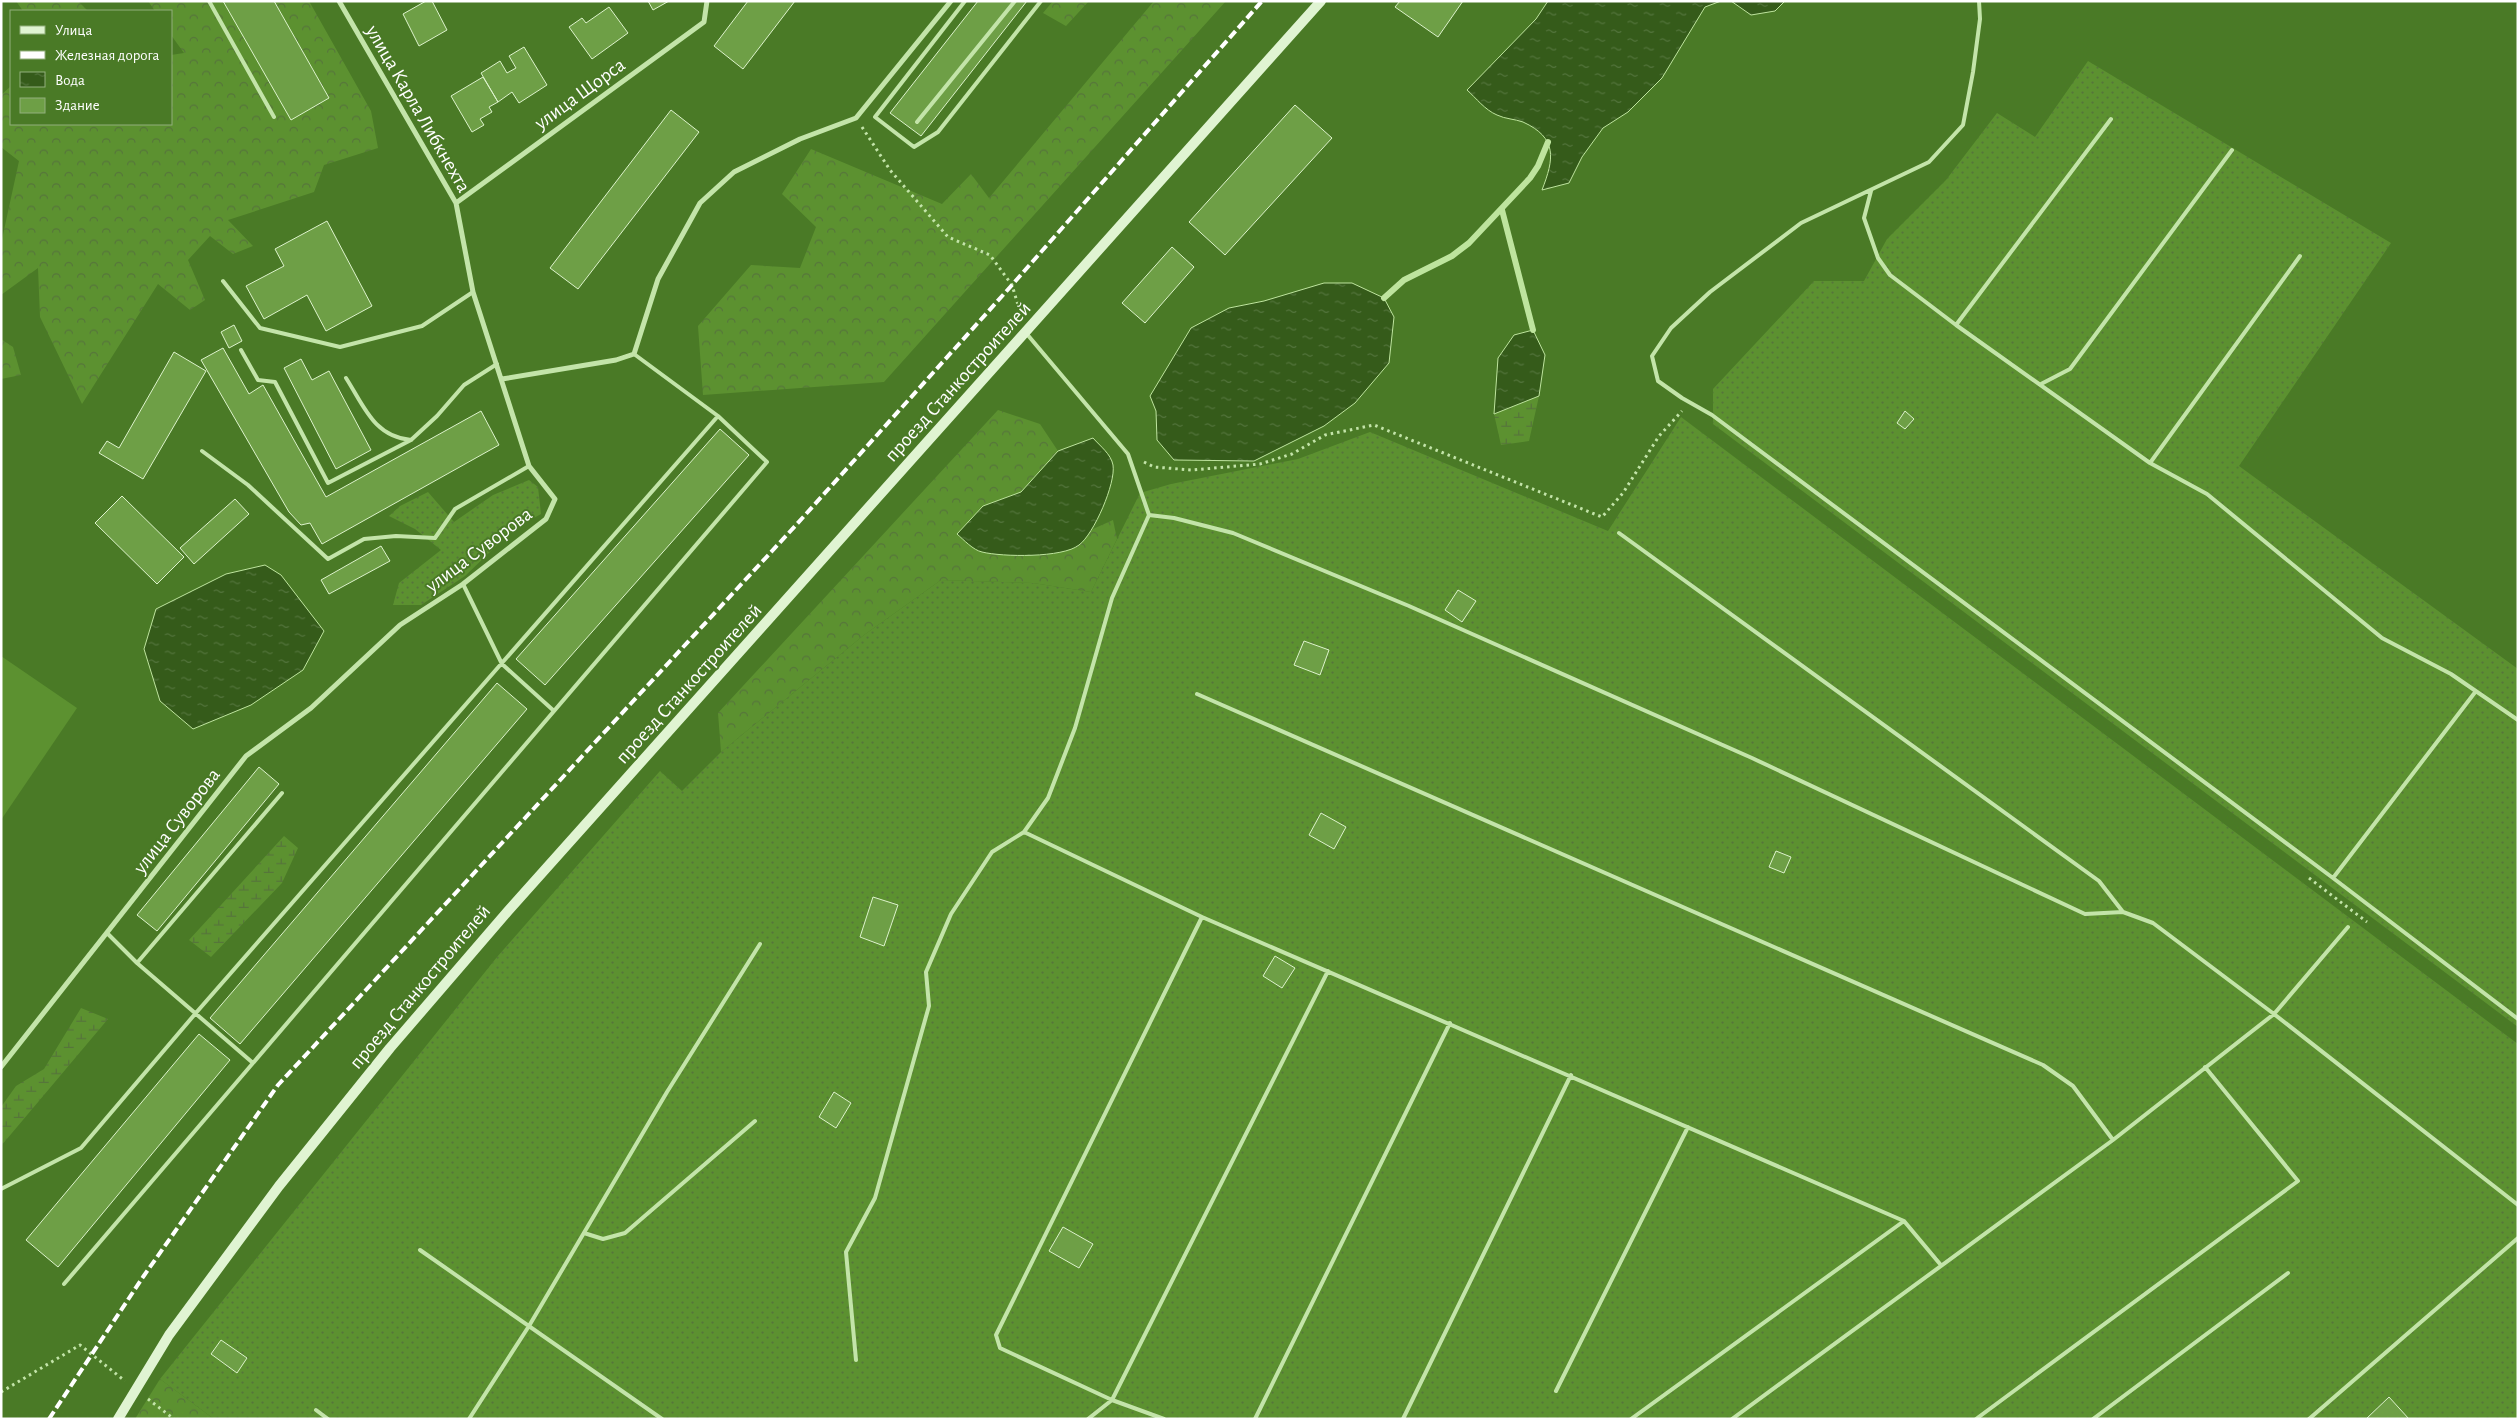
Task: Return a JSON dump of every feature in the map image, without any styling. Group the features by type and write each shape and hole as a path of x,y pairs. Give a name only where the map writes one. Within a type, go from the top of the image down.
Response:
{"main road":[{"name":"проезд Станкостроителей","path":"118,1419 169,1334 267,1202 390,1048 508,910 1321,1"}],"street":[{"name":"улица Карла Либкнехта","path":"339,1 456,203 473,292 502,379"},
{"name":"улица Щорса","path":"456,203 704,22 707,1"},
{"path":"502,379 616,360 634,354 658,279 700,203 734,172 800,139 856,118 951,1"},
{"name":"улица Суворова","path":"1,1068 246,756 311,708 400,625 464,584 546,518 554,499 530,466 502,379"}],"lane":[{"path":"209,1 274,117"},
{"path":"965,1 875,117 914,147 938,132 1041,1"},
{"path":"917,122 1015,1"},
{"path":"1979,1 1980,19 1963,125 1929,162 1801,223 1710,292 1671,328 1652,356 1658,381 1682,398 1712,415 2333,878 2518,1020"},
{"path":"1956,326 2111,119"},
{"path":"2041,384 2070,369 2232,150"},
{"path":"1871,191 1864,218 1878,258 1890,275 1956,326 2041,384 2150,463 2207,494 2382,638 2450,674 2518,720"},
{"path":"2150,463 2300,256"},
{"path":"223,282 260,328 340,347 422,326 473,292"},
{"path":"856,1360 846,1252 875,1198 929,1006 926,972 951,914 992,852 1024,832 1051,789 1075,728 1112,598 1149,515 1128,454 1026,333"},
{"path":"241,350 258,380 275,382 328,483 411,440 437,416 464,385 497,364"},
{"path":"64,1284 767,462 718,416 634,354"},
{"path":"346,378 377,426 396,439 411,440"},
{"path":"1,1190 81,1148 195,1014 718,416"},
{"path":"202,451 248,485 328,559 364,539 396,536 435,538 455,509 530,466"},
{"path":"1149,515 1174,518 1232,533 1382,595 1752,758 2085,914 2123,912 2153,923 2274,1014 2518,1205"},
{"path":"1619,533 2099,881 2123,912"},
{"path":"464,584 502,664 554,711"},
{"path":"2333,878 2476,691"},
{"path":"1197,694 2043,1065 2073,1086 2112,1140"},
{"path":"137,963 282,793"},
{"path":"1024,832 1202,917 1571,1075 1904,1221 1940,1264"},
{"path":"1164,1419 1112,1400 1000,1348 996,1335 1202,917"},
{"path":"1732,1419 1940,1264 2112,1140 2274,1014 2348,927"},
{"path":"108,934 137,963 253,1063"},
{"path":"469,1419 529,1326 667,1092 760,944"},
{"path":"1088,1419 1112,1400 1328,971"},
{"path":"1255,1419 1450,1023"},
{"path":"1976,1419 2298,1181 2205,1068"},
{"path":"1403,1419 1571,1075"},
{"path":"584,1233 603,1239 625,1234 755,1121"},
{"path":"1556,1391 1688,1127"},
{"path":"1631,1419 1904,1221"},
{"path":"2309,1419 2518,1238"},
{"path":"420,1250 662,1419"},
{"path":"2093,1419 2288,1273"},
{"path":"316,1410 328,1419"}],"path":[{"path":"856,118 890,170 948,237 990,255 1012,285 1026,333"},
{"path":"1128,454 1154,467 1182,470 1260,464 1292,454 1325,435 1374,425 1602,517 1623,493 1659,436 1684,409"},
{"path":"2305,875 2368,923"},
{"path":"1,1392 80,1345 174,1419"}],"green space":[{"path":"16,1 78,1 87,10 22,10"},
{"path":"148,1 309,1 371,111 378,148 324,165 314,192 228,220 253,246 233,254 210,236 188,260 205,300 190,310 158,284 82,404 40,317 38,268 1,295 1,244 19,161 1,147 1,95 10,87 10,125 172,125 172,55 184,53 172,36 172,10 154,10"},
{"path":"1053,1 1089,1 1066,26 1043,13"},
{"path":"1154,1 1226,1 884,382 703,395 698,326 751,265 800,268 816,227 782,194 811,149 942,204 971,174 989,198"},
{"path":"2088,61 2391,243 2239,466 2518,669 2518,1027 1713,424 1713,389 1814,281 1864,281 1887,239 1946,180 1997,113 2035,137"},
{"path":"1,339 13,347 21,375 1,379"},
{"path":"1539,396 1529,441 1501,445 1494,414"},
{"path":"998,410 1040,424 1058,451 1021,492 983,506 957,535 1078,546 1093,529 1113,520 1117,539 1091,592 1033,583 941,580 864,635 721,752 718,713"},
{"path":"1681,417 2518,1044 2518,1419 214,1419 160,1379 497,957 660,771 682,791 721,752 864,635 941,580 1033,583 1091,592 1140,493 1171,484 1298,459 1370,432 1608,531"},
{"path":"529,480 538,487 541,514 514,529 465,576 421,605 393,605 399,583 441,550 415,529 389,516 400,506 428,492 454,522 493,495"},
{"path":"1,656 77,708 1,820"},
{"path":"284,836 298,848 282,883 211,957 189,940"},
{"path":"81,1008 108,1019 1,1146 1,1107 16,1086 44,1069"},
{"path":"160,1379 214,1419 135,1419"}],"water":[{"path":"1548,1 1721,1 1705,7 1662,78 1628,112 1603,128 1582,157 1569,183 1542,190 1549,169 1550,150 1548,142 1534,128 1523,122 1493,113 1467,90 1536,19"},
{"path":"1731,1 1785,1 1775,11 1751,15"},
{"path":"1324,283 1352,283 1384,298 1394,317 1389,363 1355,403 1324,426 1254,461 1174,460 1157,440 1156,411 1150,396 1191,328 1229,308 1264,301"},
{"path":"1533,330 1545,355 1539,396 1494,414 1498,358 1514,335"},
{"path":"1093,438 1110,457 1113,473 1103,508 1091,530 1079,545 1071,549 1047,554 991,554 975,549 957,534 983,506 1021,492 1058,451"},
{"path":"265,565 281,575 324,631 303,670 251,705 193,729 160,701 144,649 156,609 226,574"}],"building":[{"path":"223,1 274,1 329,98 291,120"},
{"path":"426,1 432,1 447,30 419,46 403,14"},
{"path":"648,1 669,1 653,10"},
{"path":"748,1 795,1 743,69 714,46"},
{"path":"978,1 1027,1 921,136 890,113"},
{"path":"1400,1 1463,1 1438,37 1395,7"},
{"path":"609,7 628,33 592,59 569,27 582,18 586,23"},
{"path":"524,47 547,85 519,103 512,92 498,102 481,73 500,61 507,73 516,68 509,56"},
{"path":"483,77 498,102 489,107 492,112 480,119 484,125 472,132 451,96"},
{"path":"1295,105 1332,138 1225,255 1189,222"},
{"path":"671,110 699,132 578,289 550,268"},
{"path":"327,221 372,306 326,331 307,295 264,319 246,286 284,266 275,249"},
{"path":"1172,247 1194,267 1145,323 1122,303"},
{"path":"234,325 242,341 229,348 221,332"},
{"path":"223,348 249,394 263,385 326,497 481,411 499,445 322,544 310,523 301,525 289,512 201,360"},
{"path":"174,352 206,371 143,479 99,453 107,441 119,448"},
{"path":"301,359 312,380 329,371 371,450 336,469 284,368"},
{"path":"1905,411 1914,419 1905,429 1897,423"},
{"path":"720,429 749,455 545,685 516,659"},
{"path":"122,496 184,557 157,584 95,523"},
{"path":"235,499 249,514 194,564 180,548"},
{"path":"381,546 390,561 329,594 321,580"},
{"path":"1458,590 1476,601 1462,622 1445,610"},
{"path":"1304,641 1329,650 1320,675 1294,665"},
{"path":"497,683 527,709 240,1044 210,1018"},
{"path":"259,767 279,784 157,931 137,915"},
{"path":"1321,813 1346,827 1334,849 1309,835"},
{"path":"1776,851 1791,857 1784,873 1769,867"},
{"path":"873,897 898,905 884,946 860,937"},
{"path":"1275,956 1295,968 1282,988 1263,976"},
{"path":"199,1034 230,1060 58,1267 26,1240"},
{"path":"834,1092 851,1103 836,1128 819,1117"},
{"path":"1063,1227 1093,1244 1079,1268 1049,1251"},
{"path":"221,1340 247,1358 237,1373 211,1354"},
{"path":"2389,1397 2409,1419 2366,1419"}],"waterway":[{"path":"1384,298 1404,280 1452,256 1469,243 1530,178 1538,166 1548,142"},
{"path":"1502,210 1533,330"}],"railway":[{"path":"49,1419 143,1277 278,1085 797,524 1012,285 1262,1"}]}
